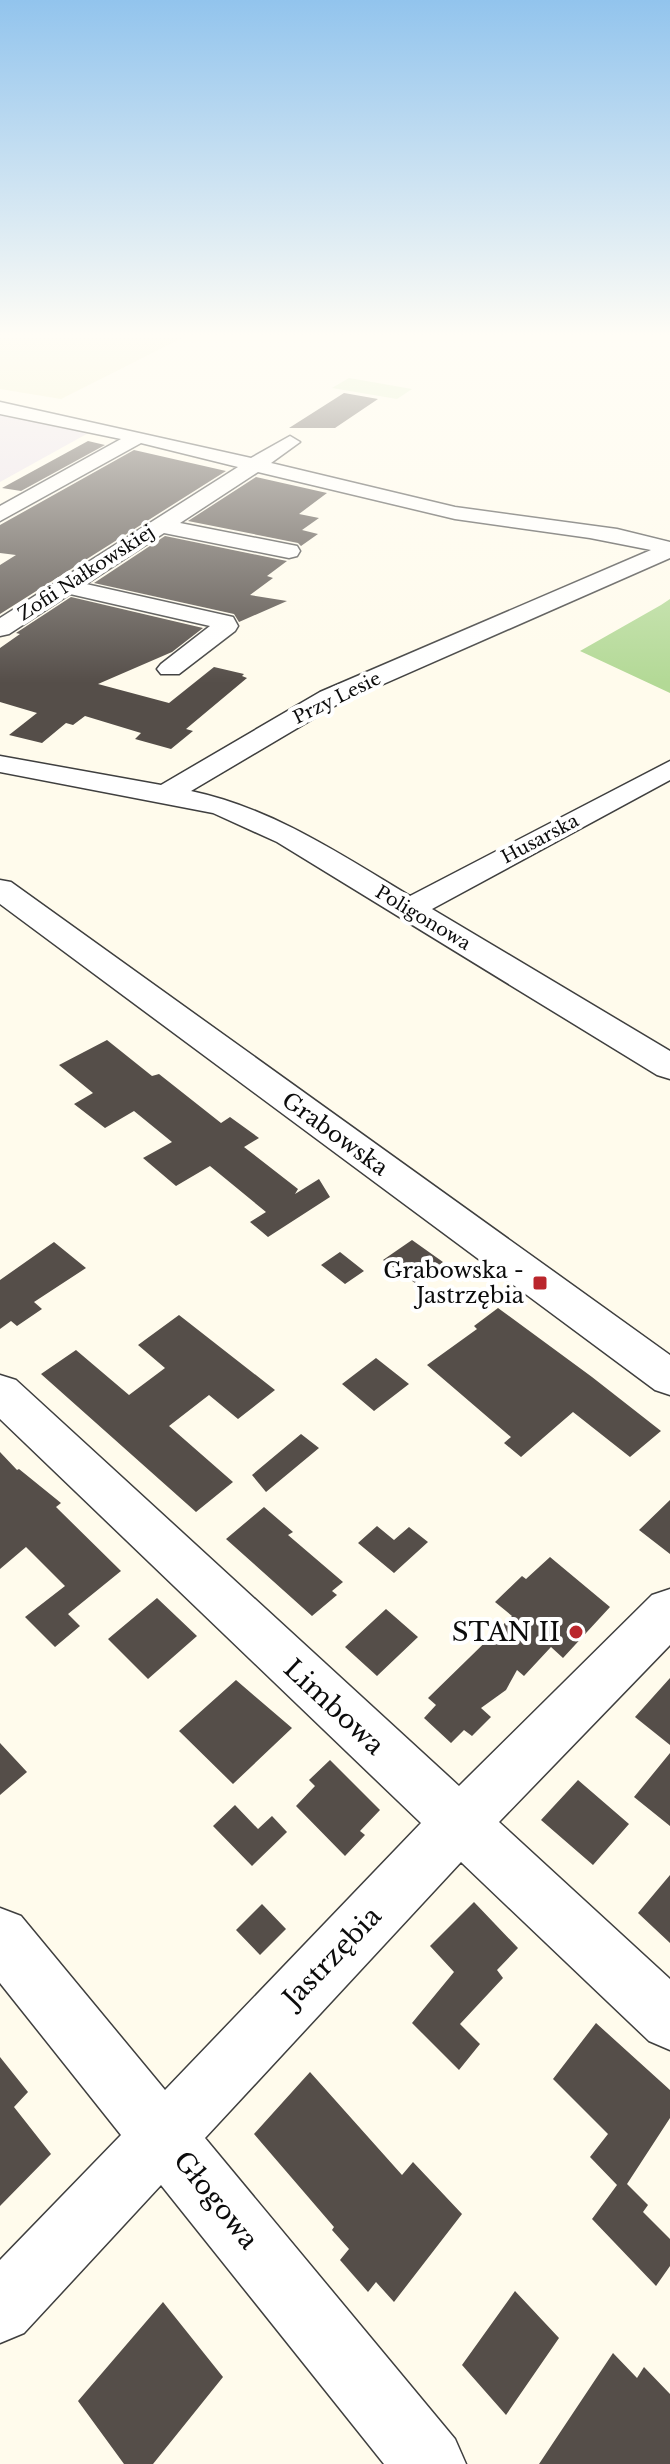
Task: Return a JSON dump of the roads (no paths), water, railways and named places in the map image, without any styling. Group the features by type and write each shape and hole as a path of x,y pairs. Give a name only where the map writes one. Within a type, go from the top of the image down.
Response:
{"street":[{"path":"0,515 110,453"},
{"path":"204,453 459,514 629,539 670,550"},
{"name":"Zofii Nałkowskiej","path":"0,629 276,453"},
{"path":"159,525 289,551"},
{"name":"Przy Lesie","path":"165,794 329,698 670,550"},
{"path":"66,586 224,622 226,626 170,669"},
{"path":"0,764 165,794"},
{"name":"Husarska","path":"409,909 670,769"},
{"name":"Poligonowa","path":"165,794 222,806 288,836 670,1067"},
{"name":"Grabowska","path":"0,889 670,1378"},
{"name":"Limbowa","path":"0,1392 670,2020"},
{"name":"Jastrzębia","path":"0,2309 459,1824 670,1611"},
{"name":"Głogowa","path":"0,1937 430,2464"}],"place":[{"name":"Grabowska - Jastrzębia","path":"540,1283"},
{"name":"STAN II","path":"576,1632"}]}
